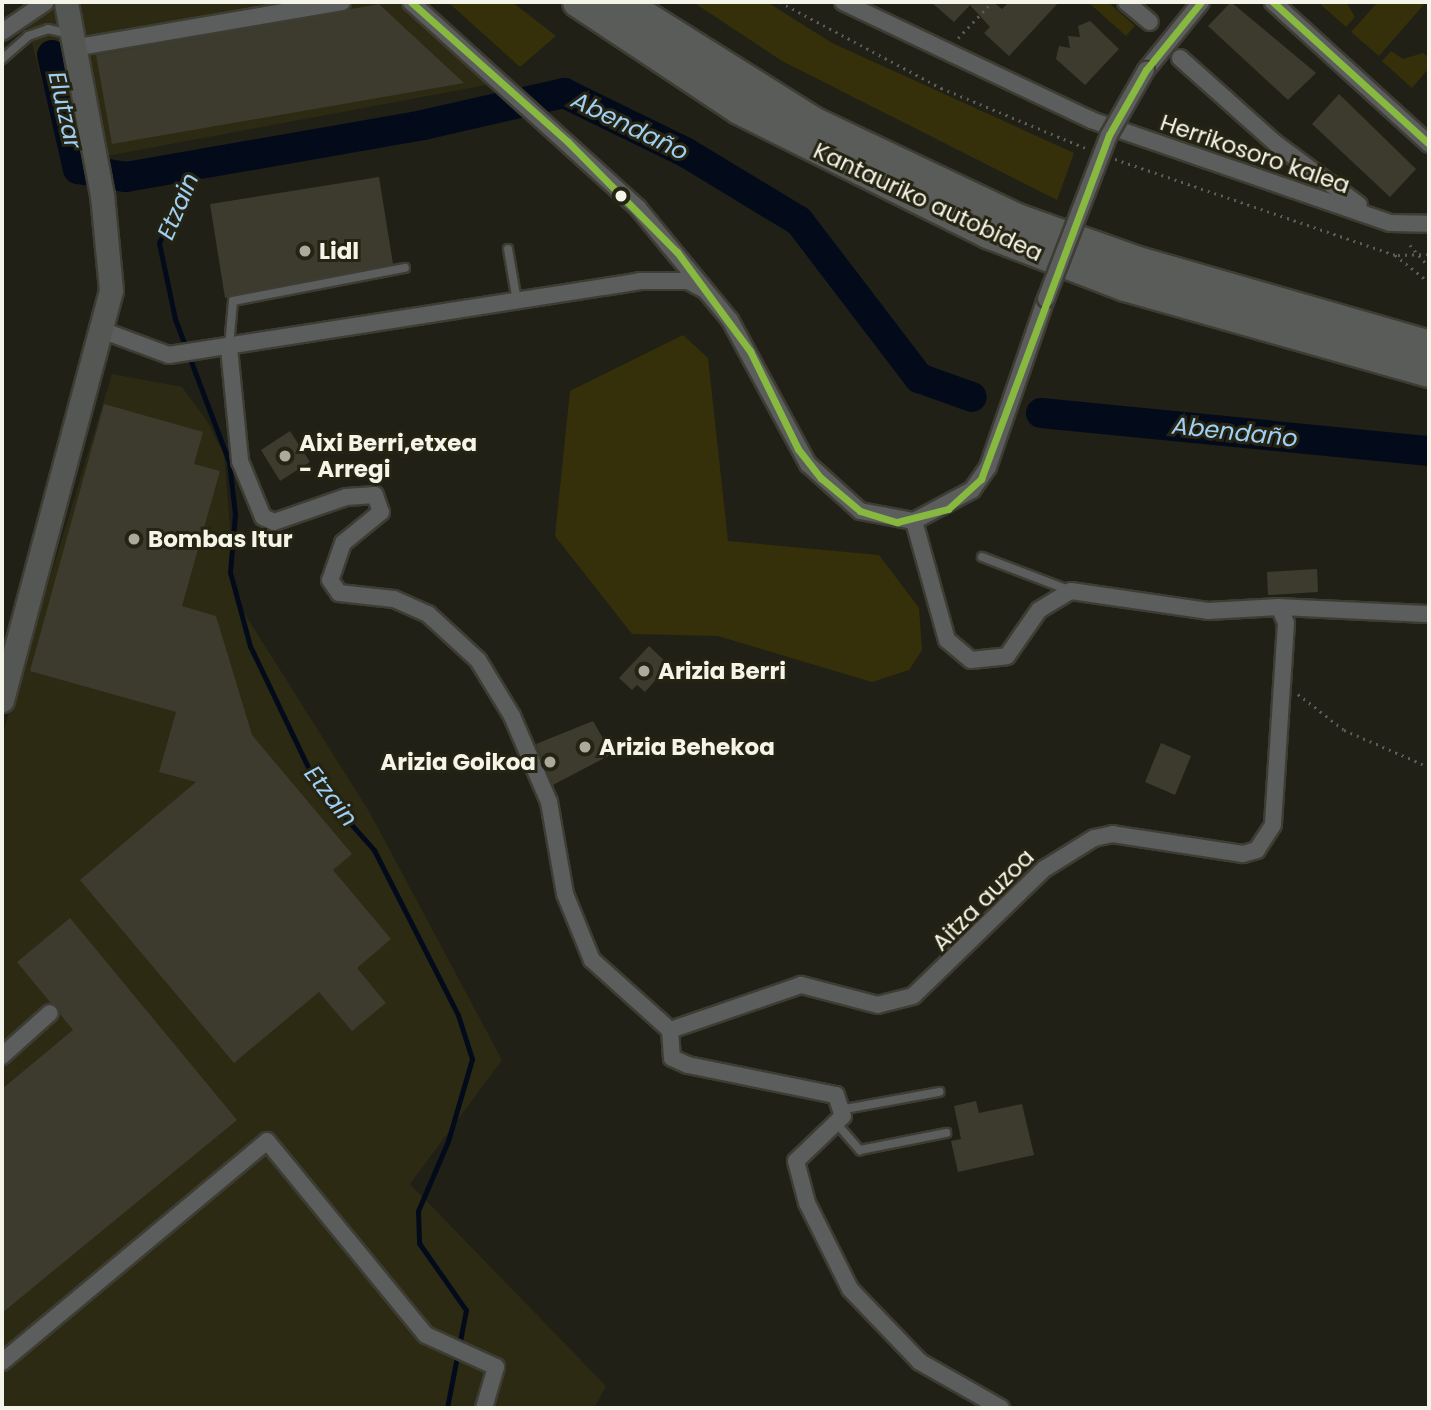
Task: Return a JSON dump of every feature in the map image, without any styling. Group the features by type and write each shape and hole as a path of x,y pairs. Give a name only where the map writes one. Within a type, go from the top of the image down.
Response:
{"highway":[{"name":"Kantauriko autobidea","path":"578,2 739,109 990,234 1125,286 1429,372"},
{"name":"Kantauriko autobidea","path":"622,2 815,123 1017,219 1135,261 1429,346"}],"street":[{"path":"2,32 46,2"},
{"path":"2,700 104,331 111,261 102,195 65,2"},
{"path":"72,41 342,2"},
{"path":"411,2 638,208 708,292 750,351 808,464 860,511 914,521 948,509 981,479 1080,205 1146,70 1201,2"},
{"name":"Herrikosoro kalea","path":"843,2 1084,117 1390,223 1429,224"},
{"path":"1126,2 1150,22"},
{"path":"1272,2 1429,144"},
{"path":"1180,58 1275,143 1359,205"},
{"path":"104,331 178,355 639,281 688,282 708,292"},
{"path":"229,348 235,438 263,517 274,522 346,497 375,495 381,512 343,543 330,580 339,593 394,599 428,614 478,660 512,716 549,802 576,928 616,987 670,1030 672,1058 836,1095 841,1116 796,1161 807,1203 850,1289 920,1362 1002,1408"},
{"path":"914,521 947,640 971,660 1007,656 1039,610 1071,591 1208,611 1279,607 1429,614"},
{"name":"Aitza auzoa","path":"670,1030 801,985 878,1005 913,996 1015,904 1044,869 1094,838 1113,834 1243,854 1257,850 1273,825 1286,681 1286,623 1279,607"},
{"path":"2,1056 50,1013"},
{"path":"2,1362 267,1141 426,1335 496,1367 484,1408"}],"lane":[{"path":"2,60 28,36 48,29 72,41"},
{"path":"508,249 517,301"},
{"path":"229,348 233,301 405,268"},
{"path":"982,557 1071,591"},
{"path":"939,1092 841,1116 860,1150 946,1133"}],"path":[{"path":"950,48 992,2"},
{"path":"1410,245 1429,267"},
{"path":"1395,256 1429,254"},
{"path":"1286,681 1344,730 1429,767"}],"shaded area":[{"path":"21,2 421,2 508,81 64,164"},
{"path":"448,2 512,2 556,36 520,67"},
{"path":"693,2 767,2 832,43 1074,153 1057,200 782,61"},
{"path":"1088,2 1108,2 1135,26 1126,36"},
{"path":"1318,2 1346,2 1355,17 1346,27"},
{"path":"1378,2 1426,2 1379,56 1351,32"},
{"path":"1391,51 1403,59 1423,53 1429,58 1429,68 1412,88 1382,61"},
{"path":"683,335 708,358 728,541 879,555 919,608 922,650 909,670 872,682 718,636 632,634 555,536 570,391"},
{"path":"112,374 182,387 207,421 224,454 236,600 370,813 502,1060 410,1184 606,1386 594,1408 2,1408 2,736"}],"building":[{"path":"931,2 993,2 1002,9 1009,2 1059,2 1009,56 984,33 990,27 970,5 954,22"},
{"path":"1231,2 1316,73 1288,100 1208,26"},
{"path":"379,4 464,83 112,144 96,55"},
{"path":"1090,21 1119,49 1085,85 1056,59 1059,46 1070,48 1068,36 1080,37 1078,26"},
{"path":"1339,94 1416,169 1390,197 1312,124"},
{"name":"Lidl","path":"379,177 393,264 225,298 210,204"},
{"path":"104,404 203,432 194,464 220,471 182,606 216,616 252,735 352,854 333,870 391,939 357,968 386,1003 352,1031 319,992 234,1063 80,880 196,782 159,772 176,712 30,671"},
{"name":"Aixi Berri,etxea - Arregi","path":"290,431 310,462 280,481 261,450"},
{"path":"1317,569 1318,592 1268,595 1267,572"},
{"name":"Arizia Berri","path":"649,646 669,665 645,692 637,685 632,690 619,678"},
{"path":"593,721 612,754 553,785 536,744"},
{"path":"1161,743 1191,756 1175,795 1145,782"},
{"path":"70,918 237,1120 2,1313 2,1089 73,1030 17,962"},
{"path":"976,1101 979,1113 1022,1104 1034,1155 958,1172 951,1141 961,1139 954,1106"}],"waterway":[{"name":"Abendaño","path":"52,55 78,169 126,177 423,125 564,93 685,152 799,221 919,378 972,397"},
{"name":"Etzain","path":"196,164 159,243 175,319 229,462 235,514 230,572 250,646 317,786 374,850 458,1015 472,1059 448,1141 418,1211 419,1243 466,1310 447,1408"},
{"name":"Abendaño","path":"1041,413 1429,451"}],"transit line":[{"path":"411,2 568,142 677,252 750,351 798,449 821,478 860,511 897,522 948,509 981,479 1109,135 1146,70 1201,2"},
{"path":"1273,2 1429,144"}],"place":[{"name":"Lidl","path":"305,251"},
{"name":"Aixi Berri,etxea - Arregi","path":"285,456"},
{"name":"Bombas Itur","path":"134,539"},
{"name":"Arizia Berri","path":"644,671"},
{"name":"Arizia Behekoa","path":"585,747"},
{"name":"Arizia Goikoa","path":"550,762"}],"water label":[{"name":"Elutzar","path":"65,110"}]}
